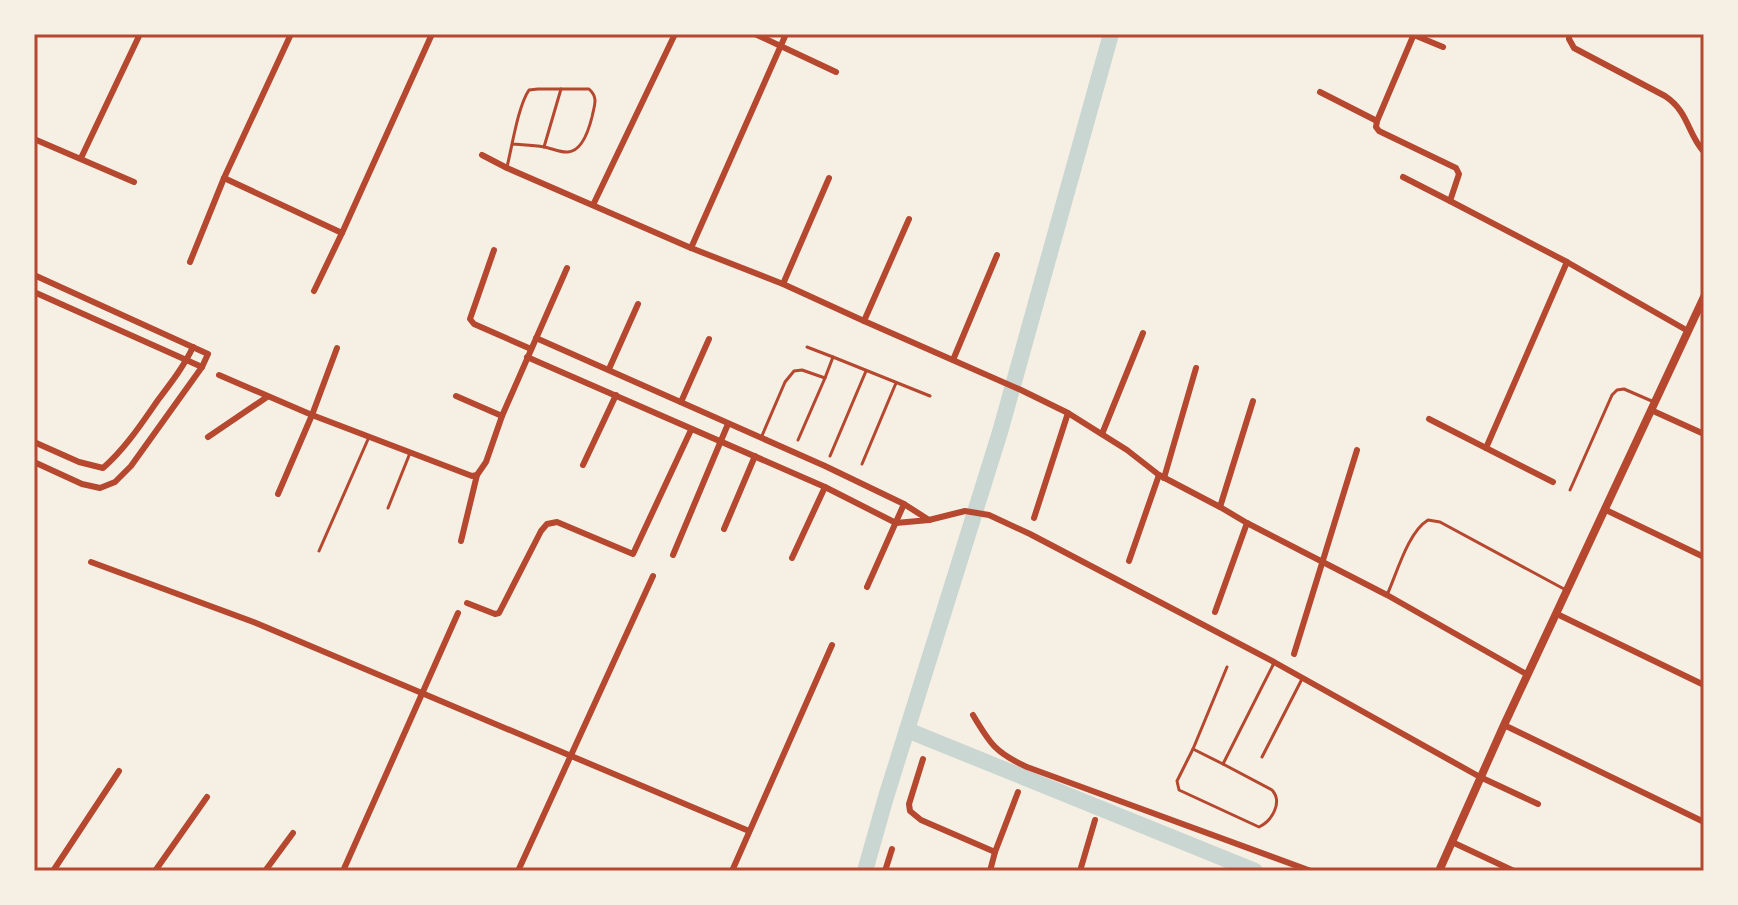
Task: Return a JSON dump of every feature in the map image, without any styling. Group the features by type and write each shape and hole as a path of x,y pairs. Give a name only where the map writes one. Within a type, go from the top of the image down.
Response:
{"street":[{"path":"81,158 140,34"},
{"path":"190,262 224,178 291,34"},
{"path":"314,291 432,34"},
{"path":"593,205 675,34"},
{"path":"755,34 836,72"},
{"path":"691,248 786,34"},
{"path":"1569,34 1574,48 1676,104 1694,140 1704,152"},
{"path":"1443,47 1414,35 1376,127 1456,168 1459,174 1450,201"},
{"path":"1320,92 1377,121"},
{"path":"34,139 134,182"},
{"path":"482,155 691,248 783,284 1068,413 1127,450 1161,476 1387,595 1528,675"},
{"path":"1403,177 1567,262 1688,331"},
{"path":"224,178 342,233"},
{"path":"783,284 829,178"},
{"path":"864,321 909,219"},
{"path":"494,250 470,319 474,324 531,349"},
{"path":"953,360 997,255"},
{"path":"1486,448 1567,262"},
{"path":"461,541 477,475 486,462 502,416 567,268"},
{"path":"34,275 208,354 202,367 131,466 115,482 100,488 82,484 34,462"},
{"path":"60,304 66,290"},
{"path":"34,292 202,367"},
{"path":"1439,871 1703,301"},
{"path":"609,369 638,304"},
{"path":"1102,434 1143,333"},
{"path":"536,338 825,466 904,504 929,520"},
{"path":"681,402 709,339"},
{"path":"34,442 79,462 103,468 144,420 193,347"},
{"path":"278,494 337,348"},
{"path":"527,357 817,483 896,523 929,520 965,511 989,515 1274,662 1480,777 1538,804"},
{"path":"1129,561 1196,368"},
{"path":"219,375 410,453 472,476 477,475"},
{"path":"583,465 616,395"},
{"path":"456,396 502,416"},
{"path":"208,437 267,397"},
{"path":"1220,507 1253,401"},
{"path":"1652,406 1704,434"},
{"path":"1034,518 1068,413"},
{"path":"1429,419 1553,482"},
{"path":"673,555 728,424"},
{"path":"467,603 499,613 547,524 557,522 633,554 691,430"},
{"path":"1294,654 1357,450"},
{"path":"724,529 755,456"},
{"path":"817,483 825,466"},
{"path":"792,558 825,487"},
{"path":"867,587 904,504"},
{"path":"1606,510 1704,557"},
{"path":"1215,612 1247,523"},
{"path":"91,562 256,623 749,831"},
{"path":"518,871 653,576"},
{"path":"343,871 458,613"},
{"path":"1557,614 1704,685"},
{"path":"732,871 832,645"},
{"path":"973,715 988,740 1004,757 1311,871"},
{"path":"1504,725 1703,819"},
{"path":"923,759 909,804 910,811 921,820 995,852"},
{"path":"53,871 119,771"},
{"path":"990,871 1018,792"},
{"path":"155,871 207,797"},
{"path":"1080,871 1095,820"},
{"path":"265,871 293,833"},
{"path":"1452,842 1514,871"},
{"path":"885,871 892,849"}],"lane":[{"path":"544,147 561,89"},
{"path":"507,168 512,144 524,97 529,90 589,89 594,94 596,100 590,123 580,145 573,150 567,153 512,144"},
{"path":"807,347 930,396"},
{"path":"798,440 833,357"},
{"path":"761,438 785,382 794,371 802,370 825,378"},
{"path":"830,456 866,371"},
{"path":"862,464 896,383"},
{"path":"1570,490 1612,395 1624,389 1652,406"},
{"path":"319,551 369,437"},
{"path":"388,508 410,453"},
{"path":"1387,595 1413,535 1419,525 1428,520 1440,522 1567,591"},
{"path":"1223,764 1274,662"},
{"path":"1193,749 1276,794 1278,801 1268,821 1259,827 1179,790 1177,781 1227,667"},
{"path":"1262,757 1303,678"}],"waterway":[{"path":"865,871 1000,432 1111,34"},
{"path":"907,730 1255,871"}]}
